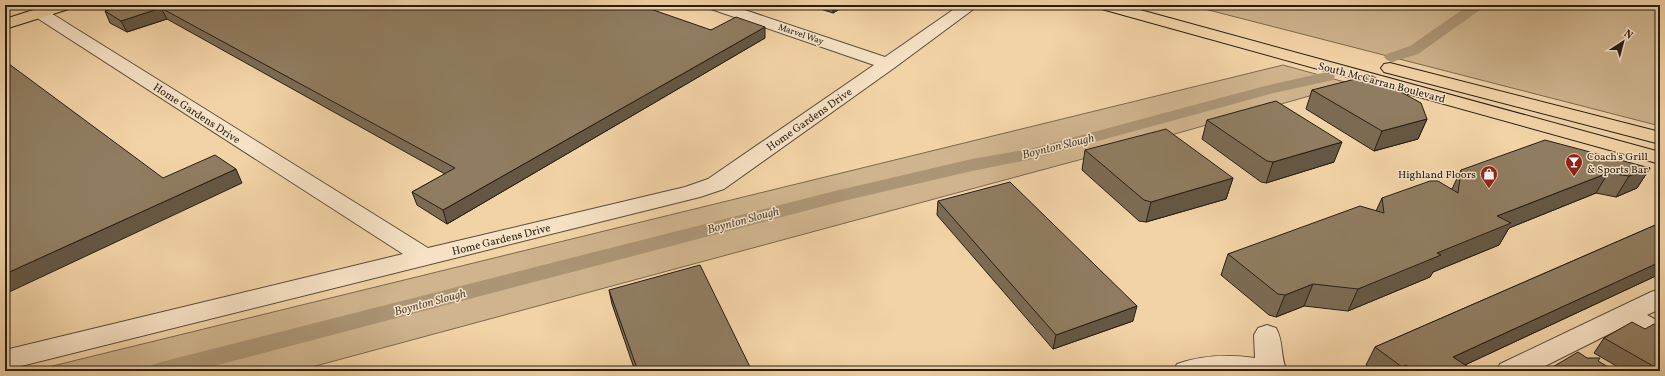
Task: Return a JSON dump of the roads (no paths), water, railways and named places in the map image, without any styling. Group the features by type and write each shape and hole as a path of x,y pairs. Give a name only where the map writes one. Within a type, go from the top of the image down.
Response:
{"main road":[{"path":"5,15 66,5"},
{"name":"South McCarran Boulevard","path":"1104,5 1660,158"},
{"path":"1129,5 1182,18 1244,30"},
{"name":"South McCarran Boulevard","path":"1148,5 1660,138"},
{"path":"5,22 39,9"}],"street":[{"name":"Marvel Way","path":"714,5 888,64"},
{"name":"Home Gardens Drive","path":"39,9 424,257 705,188 730,175 971,5"},
{"path":"5,360 424,257"},
{"path":"1510,371 1660,298"},
{"path":"1626,314 1660,334"},
{"path":"1187,371 1215,366 1242,366 1271,371 1267,335"},
{"path":"1560,347 1586,363"}],"waterway":[{"name":"Boynton Slough","path":"1392,57 1410,52 1463,14 1480,5"},
{"name":"Boynton Slough","path":"161,371 835,197 972,165 1032,154 1271,89 1327,77"}],"place":[{"name":"Coach's Grill & Sports Bar","path":"1574,177"},
{"name":"Highland Floors","path":"1489,189"}]}
